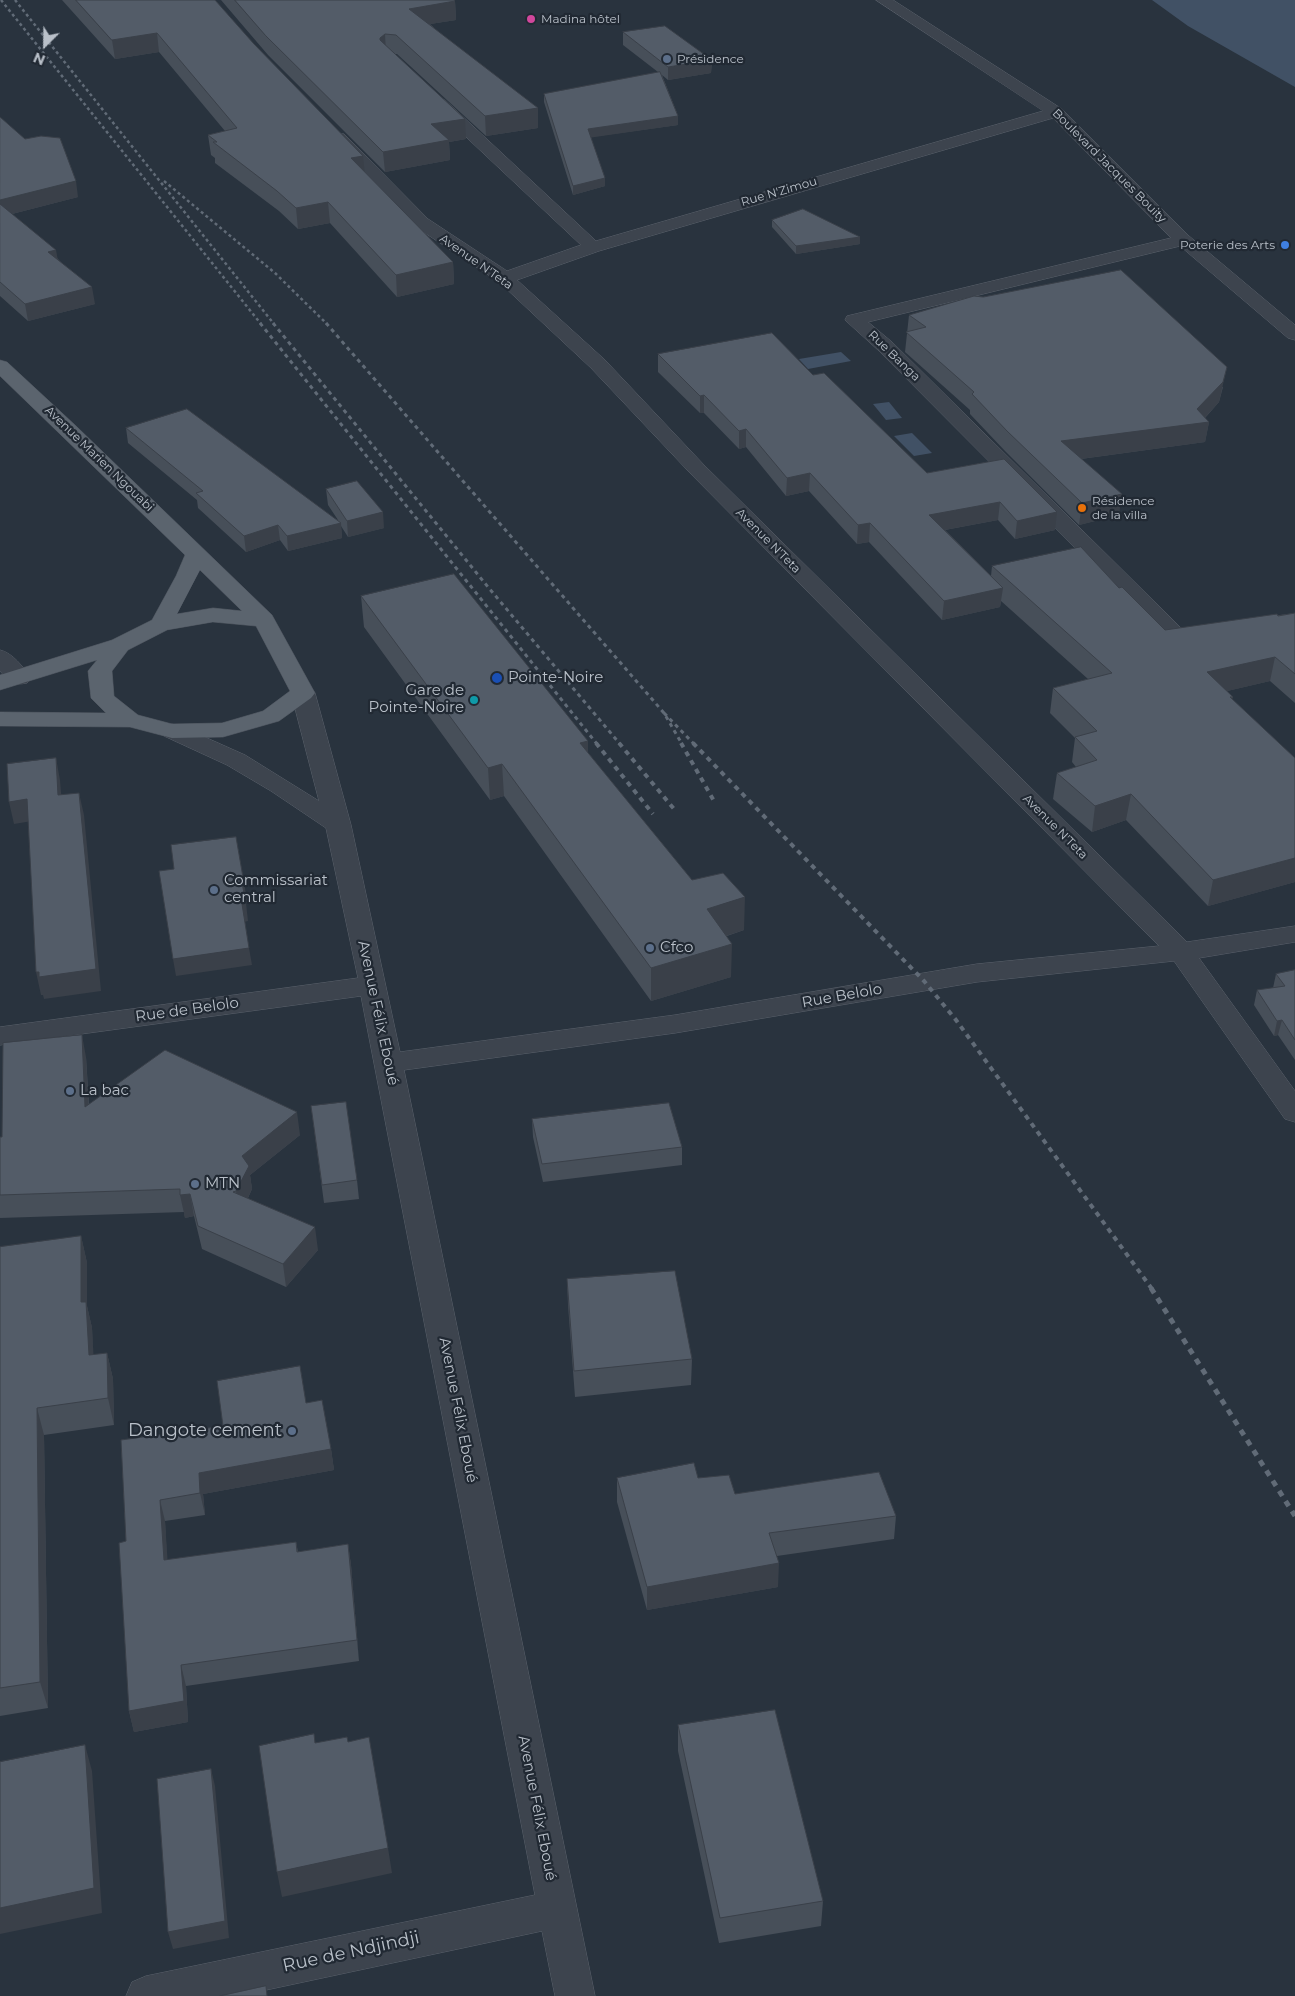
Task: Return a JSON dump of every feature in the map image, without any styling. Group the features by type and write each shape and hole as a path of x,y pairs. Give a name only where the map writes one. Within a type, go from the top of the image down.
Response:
{"main road":[{"name":"Avenue Marien Ngouabi","path":"0,366 264,620 303,693"},
{"path":"161,624 187,576 196,554"},
{"path":"9,681 120,645 161,624 213,615 264,620"},
{"path":"120,645 100,671 103,698 130,720"},
{"path":"0,719 130,720 172,731 224,730 270,716 303,693"}],"street":[{"name":"Boulevard Jacques Bouity","path":"883,0 1056,112 1183,240 1295,334"},
{"path":"426,91 593,247"},
{"name":"Rue N'Zimou","path":"505,278 593,247 1056,112"},
{"name":"Avenue N'Teta","path":"324,123 422,223 505,278 563,334 598,364 696,469 1181,952 1295,1112"},
{"name":"Rue Banga","path":"1172,632 885,346 854,320 1183,240"},
{"path":"0,657 9,681"},
{"name":"Avenue Félix Eboué","path":"303,693 338,825 373,985 575,1996"},
{"path":"172,731 236,760 280,786 338,825"},
{"name":"Rue Belolo","path":"389,1063 674,1024 977,973 1181,952 1295,934"},
{"name":"Rue de Belolo","path":"0,1036 373,985"},
{"name":"Rue de Ndjindji","path":"146,1996 557,1909"}],"water":[{"path":"1152,0 1295,0 1295,87 1188,26"},
{"path":"841,352 851,361 808,369 799,359"},
{"path":"889,402 902,418 886,420 873,404"},
{"path":"912,433 932,453 914,456 894,436"}],"building":[{"path":"76,0 215,0 254,44 363,156 351,158 453,262 396,275 328,202 296,208 213,142 217,142 208,135 237,128 157,33 112,40"},
{"path":"235,0 454,0 409,9 538,108 485,116 396,35 385,34 380,40 465,119 431,124 449,140 383,152 266,36"},
{"path":"665,26 712,60 668,67 623,32"},
{"path":"660,72 678,116 588,129 605,178 573,186 544,94"},
{"path":"0,117 25,139 41,136 60,138 76,181 0,200"},
{"path":"0,204 56,250 48,252 92,287 25,304 0,282"},
{"path":"803,209 860,237 796,246 772,220"},
{"path":"1121,270 1227,367 1223,382 1197,409 1209,422 1061,441 1122,494 1082,503 1007,431 972,394 974,392 906,332 926,327 909,315 974,296 983,297"},
{"path":"772,333 813,375 824,373 927,473 1004,459 1057,512 1017,521 1000,502 929,515 1003,588 944,601 870,523 858,525 810,473 787,478 746,429 739,431 704,395 700,396 658,354"},
{"path":"187,409 341,523 287,536 278,525 244,536 196,493 203,491 126,428"},
{"path":"357,481 383,512 347,521 326,489"},
{"path":"1081,547 1119,588 1122,587 1165,630 1295,613 1295,674 1275,657 1207,672 1233,697 1230,697 1295,758 1295,858 1213,880 1131,794 1095,806 1057,773 1097,760 1075,737 1097,731 1053,688 1112,673 992,566"},
{"path":"454,574 588,741 580,743 692,880 723,873 745,897 707,909 732,944 651,968 502,764 488,768 361,596"},
{"path":"56,758 58,795 79,793 96,969 39,977 39,972 36,972 27,799 9,802 7,764"},
{"path":"236,837 244,883 242,883 246,903 242,904 249,948 173,959 159,871 174,869 171,845"},
{"path":"1295,970 1295,1040 1282,1020 1277,1021 1257,990 1285,986 1276,974"},
{"path":"82,1035 85,1107 165,1050 297,1112 242,1156 249,1166 236,1191 233,1192 315,1227 283,1264 198,1226 190,1194 180,1195 180,1189 0,1195 3,1043"},
{"path":"346,1102 357,1180 322,1185 311,1106"},
{"path":"669,1103 682,1147 542,1164 532,1119"},
{"path":"81,1236 81,1302 86,1302 89,1355 107,1353 108,1398 37,1408 40,1682 0,1688 0,1247"},
{"path":"675,1271 692,1359 574,1371 567,1279"},
{"path":"300,1366 306,1403 322,1400 331,1449 199,1473 200,1493 160,1500 164,1560 296,1542 297,1552 348,1544 357,1640 181,1665 184,1701 129,1711 119,1543 126,1541 121,1440 223,1426 217,1381"},
{"path":"694,1463 698,1478 729,1475 735,1494 879,1472 896,1516 769,1533 779,1563 647,1587 617,1478"},
{"path":"775,1710 823,1901 720,1918 678,1725"},
{"path":"314,1734 315,1743 347,1737 348,1742 369,1737 388,1848 277,1872 259,1746"},
{"path":"85,1745 94,1888 0,1908 0,1762"},
{"path":"211,1769 225,1921 168,1932 157,1779"},
{"path":"266,1986 267,1996 220,1996"}],"railway":[{"path":"1,0 261,324"},
{"path":"15,0 274,324"},
{"path":"164,181 275,273 326,323"},
{"path":"260,323 597,744"},
{"path":"273,323 488,587 620,744"},
{"path":"326,323 664,713"},
{"path":"664,713 694,744"},
{"path":"664,713 682,744"},
{"path":"596,743 653,814"},
{"path":"619,743 674,809"},
{"path":"681,743 714,801"},
{"path":"693,743 924,981 956,1020 1152,1289"},
{"path":"1151,1288 1295,1516"}],"place":[{"name":"Madina hôtel","path":"531,19"},
{"name":"Présidence","path":"667,59"},
{"name":"Poterie des Arts","path":"1285,245"},
{"name":"Résidence de la villa","path":"1082,508"},
{"name":"Pointe-Noire","path":"497,678"},
{"name":"Gare de Pointe-Noire","path":"474,700"},
{"name":"Commissariat central","path":"214,890"},
{"name":"Cfco","path":"650,948"},
{"name":"La bac","path":"70,1091"},
{"name":"MTN","path":"195,1184"},
{"name":"Dangote cement","path":"292,1431"}]}
